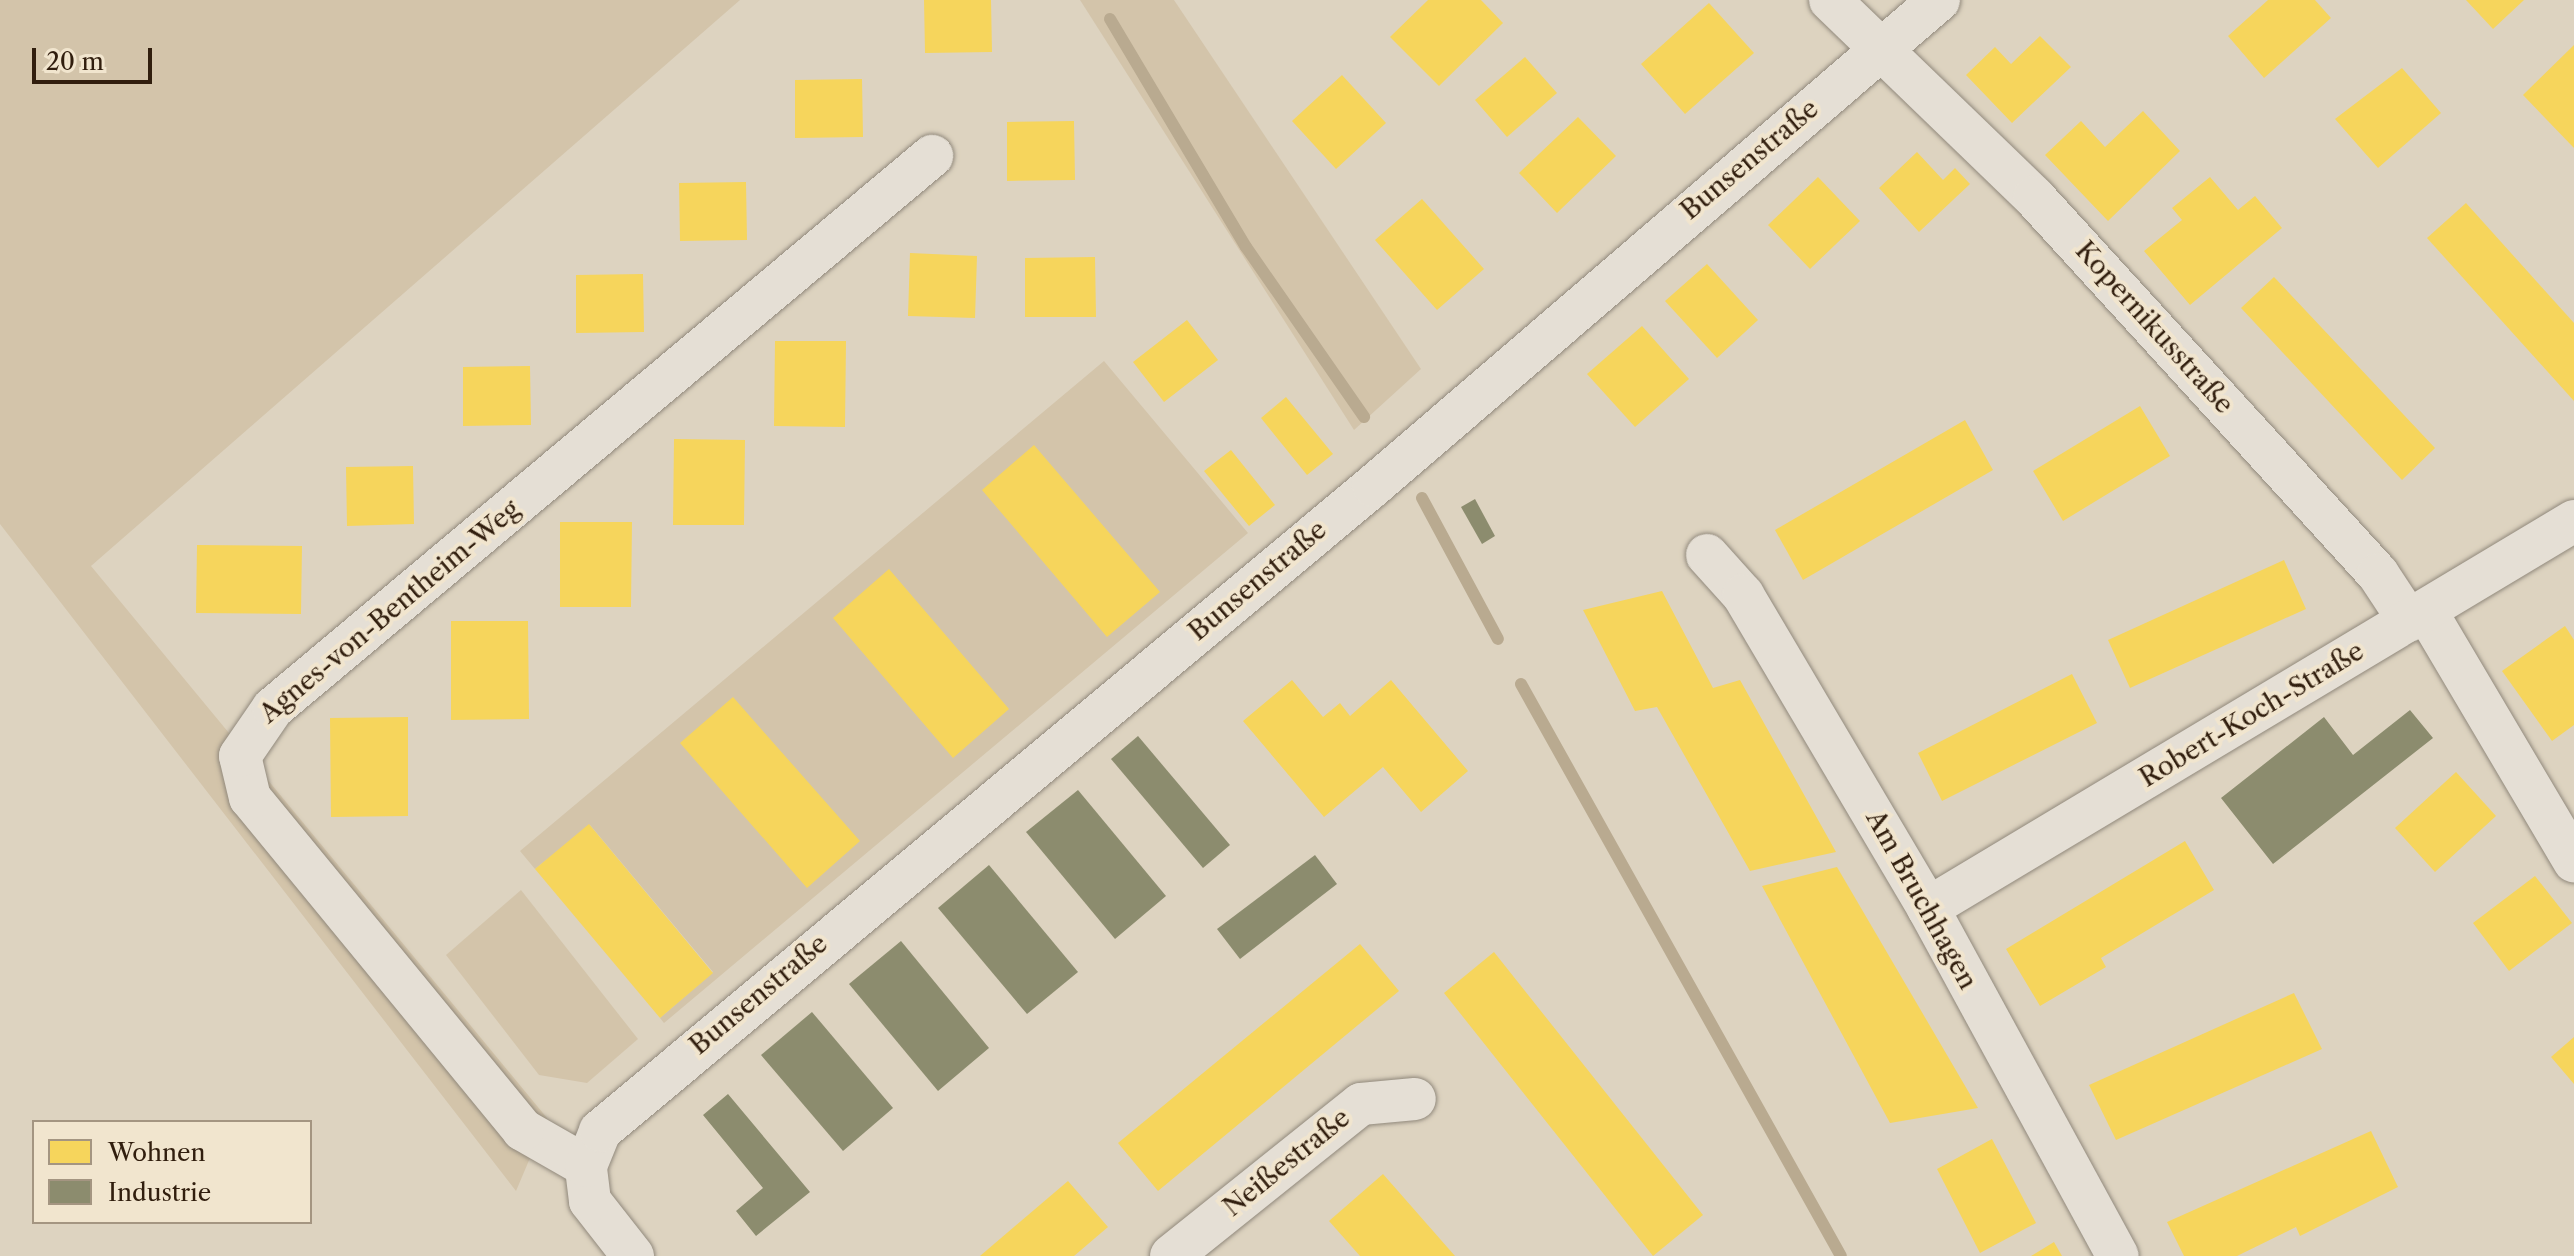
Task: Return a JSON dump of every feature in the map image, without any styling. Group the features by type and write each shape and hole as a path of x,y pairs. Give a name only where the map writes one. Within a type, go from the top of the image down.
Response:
{"street":[{"name":"Kopernikusstraße","path":"1830,0 1877,52 2034,197 2418,616 2574,861"},
{"name":"Bunsenstraße","path":"586,1166 600,1131 648,1086 1373,486 1939,0"},
{"name":"Agnes-von-Bentheim-Weg","path":"586,1166 523,1130 250,798 240,756 273,708 932,156"},
{"name":"Robert-Koch-Straße","path":"1928,908 2574,521"},
{"name":"Am Bruchhagen","path":"1707,555 1743,595 1928,908 2118,1256"},
{"name":"Neißestraße","path":"1171,1256 1361,1104 1415,1099"},
{"path":"586,1166 590,1201 633,1256"}],"shaded area":[{"path":"0,0 740,0 91,566 547,1118 516,1191 0,524"},
{"path":"1080,0 1174,0 1421,369 1354,430"},
{"path":"1104,361 1248,533 664,1023 660,1018 713,972 590,825 535,869 520,851"},
{"path":"521,890 638,1039 587,1083 539,1075 446,955"}],"building: Wohnen":[{"path":"924,0 991,0 992,52 925,53"},
{"path":"1428,0 1481,0 1503,23 1439,86 1390,37"},
{"path":"2268,0 2315,0 2331,18 2264,78 2228,36"},
{"path":"2466,0 2524,0 2493,29"},
{"path":"1709,3 1754,53 1685,114 1641,64"},
{"path":"2040,36 2071,67 2012,123 1966,75 1995,47 2011,64"},
{"path":"2574,45 2574,148 2523,95"},
{"path":"1525,57 1557,93 1507,137 1475,100"},
{"path":"2402,68 2441,113 2378,168 2335,119"},
{"path":"1342,75 1386,123 1336,169 1292,121"},
{"path":"862,79 863,137 795,138 795,80"},
{"path":"2143,111 2180,151 2108,221 2045,155 2081,121 2105,147"},
{"path":"1578,117 1616,156 1557,213 1519,173"},
{"path":"1074,121 1075,180 1007,181 1007,122"},
{"path":"1917,152 1943,180 1955,168 1970,184 1919,232 1879,188"},
{"path":"1818,177 1860,221 1810,269 1768,225"},
{"path":"2210,177 2238,210 2255,196 2282,228 2190,305 2144,251 2182,220 2172,208"},
{"path":"746,182 747,240 680,241 679,183"},
{"path":"1422,199 1484,269 1437,310 1375,240"},
{"path":"2466,203 2574,323 2574,401 2427,238"},
{"path":"910,253 977,256 975,318 908,316"},
{"path":"1095,257 1096,317 1025,317 1025,258"},
{"path":"1707,264 1758,320 1717,358 1665,301"},
{"path":"643,274 644,332 576,333 576,275"},
{"path":"2274,277 2435,448 2402,480 2241,308"},
{"path":"1187,320 1218,360 1164,402 1133,362"},
{"path":"1642,326 1689,379 1635,427 1587,374"},
{"path":"775,341 846,341 845,427 774,426"},
{"path":"530,366 531,425 463,426 463,367"},
{"path":"1286,397 1333,454 1307,475 1261,418"},
{"path":"2140,406 2170,456 2063,521 2033,471"},
{"path":"1965,420 1993,470 1803,580 1775,530"},
{"path":"674,439 745,440 744,525 673,525"},
{"path":"1034,445 1160,592 1107,637 982,490"},
{"path":"1231,450 1275,505 1249,526 1204,471"},
{"path":"413,466 414,524 347,526 346,467"},
{"path":"560,522 632,522 631,607 560,607"},
{"path":"197,545 302,546 301,614 196,613"},
{"path":"2284,560 2306,609 2130,688 2108,640"},
{"path":"889,569 1009,709 953,758 833,618"},
{"path":"1662,591 1713,688 1740,680 1836,852 1750,871 1657,707 1635,711 1583,610"},
{"path":"451,621 528,621 529,719 451,720"},
{"path":"2565,626 2574,640 2574,725 2552,741 2502,671"},
{"path":"2072,674 2097,723 1942,801 1918,753"},
{"path":"1292,680 1323,717 1340,703 1350,716 1391,680 1468,771 1421,812 1383,767 1324,817 1243,721"},
{"path":"733,697 860,841 807,888 680,743"},
{"path":"408,717 408,816 331,817 330,718"},
{"path":"2456,772 2496,816 2435,872 2395,828"},
{"path":"589,824 713,973 660,1018 535,869"},
{"path":"2185,841 2214,890 2101,958 2106,967 2040,1006 2006,949"},
{"path":"1837,867 1978,1108 1890,1123 1762,886"},
{"path":"2535,876 2572,923 2509,971 2473,923"},
{"path":"1360,944 1399,991 1158,1191 1118,1143"},
{"path":"1494,952 1703,1215 1653,1256 1444,993"},
{"path":"2294,993 2322,1049 2116,1140 2089,1085"},
{"path":"2574,1037 2574,1084 2551,1057"},
{"path":"2371,1131 2398,1187 2300,1236 2296,1227 2237,1256 2184,1256 2167,1222"},
{"path":"1992,1139 2036,1223 1980,1253 1937,1169"},
{"path":"1383,1174 1455,1256 1360,1256 1329,1221"},
{"path":"1068,1181 1108,1227 1074,1256 980,1256"},
{"path":"2054,1242 2062,1256 2031,1256"}],"building: Industrie":[{"path":"1475,499 1495,536 1482,544 1461,507"},
{"path":"2410,710 2433,738 2273,864 2221,798 2324,717 2353,755"},
{"path":"1138,736 1230,845 1203,868 1111,759"},
{"path":"1078,790 1166,896 1115,939 1026,832"},
{"path":"1315,855 1337,884 1240,959 1217,929"},
{"path":"989,865 1078,972 1027,1014 938,908"},
{"path":"901,941 989,1048 938,1091 849,984"},
{"path":"812,1012 893,1108 843,1151 761,1055"},
{"path":"728,1094 810,1192 756,1236 736,1211 763,1188 703,1115"}],"waterway":[{"path":"1110,19 1246,247 1364,417"},
{"path":"1422,498 1498,639"},
{"path":"1521,684 1841,1256"}]}
